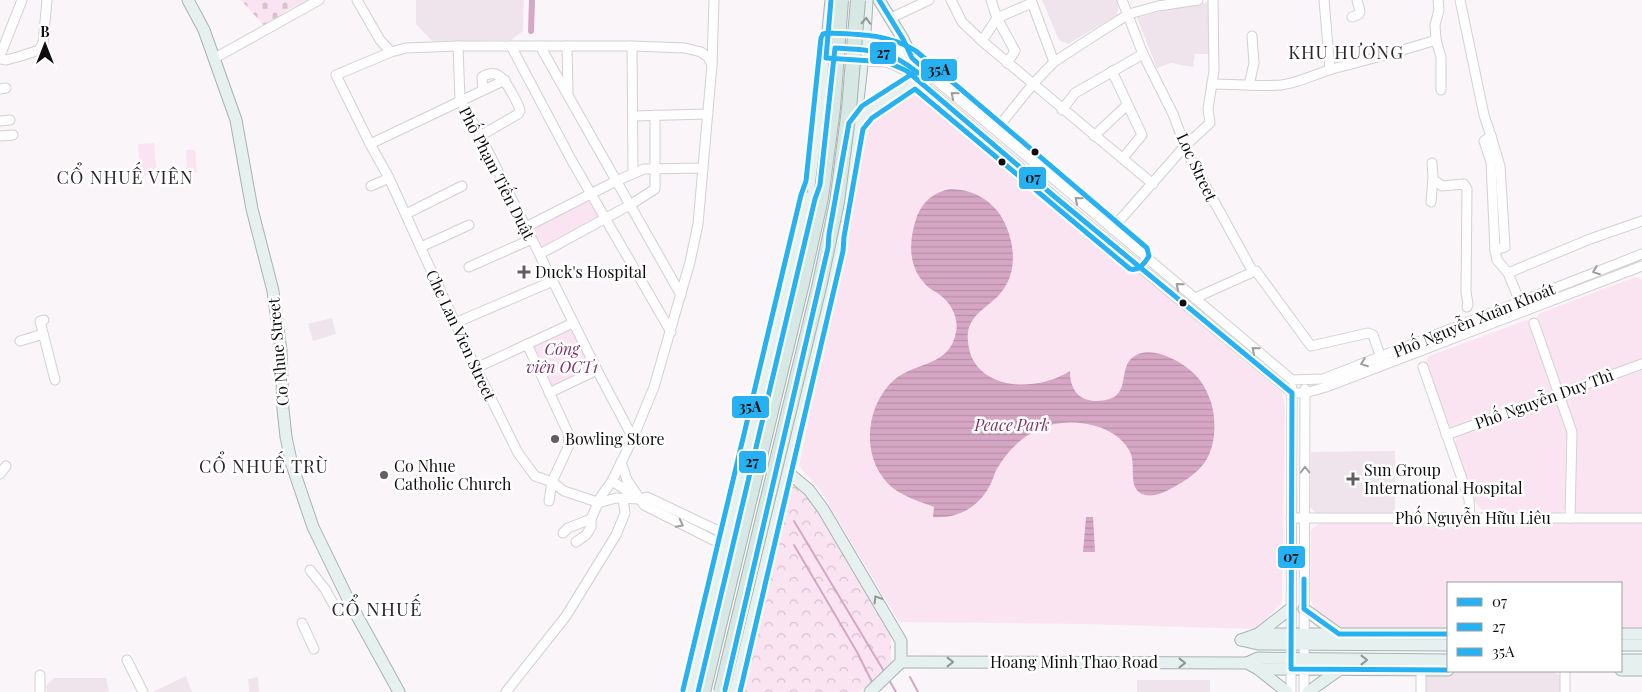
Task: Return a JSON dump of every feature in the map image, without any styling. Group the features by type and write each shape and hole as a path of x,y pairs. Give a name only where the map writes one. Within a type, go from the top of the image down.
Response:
{"highway":[{"path":"702,692 804,279 821,198 833,108 841,0"},
{"path":"721,692 818,292 837,202 849,109 858,0"}],"main road":[{"name":"Co Nhue Street","path":"188,0 204,30 236,120 252,209 274,291 281,350 283,410 292,465 317,534 355,611 399,692"},
{"path":"702,692 771,398 814,197 813,183 831,0"},
{"path":"732,692 784,469 801,406 836,249 836,236 856,126 865,43 867,0"},
{"path":"879,0 891,18 912,58"},
{"path":"828,40 865,43"},
{"path":"826,58 863,61"},
{"path":"856,126 867,112 916,80"},
{"path":"690,692 808,196 813,183"},
{"path":"721,692 829,247 836,236"},
{"path":"784,469 809,490 823,509 901,641 901,662 870,692"},
{"path":"1289,692 1254,663 1258,639 1290,609"},
{"path":"1304,609 1339,640 1447,634"},
{"path":"1622,634 1642,634"},
{"path":"1241,640 1339,640 1447,645"},
{"path":"1622,645 1642,645"},
{"name":"Hoang Minh Thao Road","path":"1340,665 1447,660"},
{"path":"1622,660 1642,660"},
{"name":"Hoang Minh Thao Road","path":"901,662 1254,663 1447,670"},
{"path":"1308,692 1340,665"},
{"path":"1622,670 1642,670"}],"street":[{"path":"22,0 2,59 31,56 39,50 43,43 45,1"},
{"path":"215,58 319,0"},
{"path":"357,0 380,40 391,52 406,48 458,46 632,46 685,48 701,52 708,57 712,65"},
{"path":"576,542 586,535 591,527 591,519 598,502 612,481 633,438 654,387 690,262 698,224 712,65 714,0"},
{"path":"891,18 929,0"},
{"path":"951,0 962,22 982,41 1062,110 1153,184"},
{"path":"991,0 997,18 1015,51 1007,63"},
{"name":"Loc Street","path":"1122,0 1143,54 1173,114 1185,146 1226,226 1263,289 1269,289 1311,346 1368,333 1373,335 1382,360"},
{"path":"996,130 1033,84 1054,62 1129,14 1164,3 1198,0"},
{"path":"1112,229 1185,146 1210,123 1208,109 1212,84 1213,0"},
{"path":"1324,0 1330,70"},
{"path":"1352,17 1359,14 1360,11 1356,0"},
{"path":"1438,0 1439,10 1435,25 1436,40 1441,57 1441,90"},
{"path":"1460,0 1484,115 1491,136 1484,141 1491,162 1498,214 1495,250 1497,260 1508,273 1523,312"},
{"path":"982,41 997,18 1031,1 1054,62"},
{"path":"1249,85 1254,63 1252,36"},
{"path":"1212,84 1284,85 1436,40"},
{"path":"865,43 897,48 912,58 1292,380 1291,664 1289,692"},
{"name":"Phố Phạm Tiến Duật","path":"458,46 460,100 633,438"},
{"path":"511,46 572,160 671,332"},
{"path":"540,46 681,295"},
{"path":"567,46 568,96"},
{"path":"632,46 633,173"},
{"name":"Che Lan Vien Street","path":"391,52 336,75 389,178 476,368 522,458 535,476 552,482 564,491 598,502"},
{"path":"1062,110 1075,93 1143,54"},
{"path":"863,61 887,62 907,71 1134,263 1292,393"},
{"path":"1112,72 1142,135 1123,158"},
{"path":"370,144 504,80 520,111 480,136"},
{"path":"1094,136 1127,105"},
{"path":"633,116 708,114"},
{"path":"540,254 630,205 655,189 655,115"},
{"path":"0,121 10,120"},
{"path":"0,136 13,135"},
{"path":"1431,202 1432,163"},
{"path":"526,227 616,181 644,169 703,168"},
{"path":"371,186 389,178"},
{"path":"1433,182 1437,182 1442,186 1463,184 1467,188 1467,307"},
{"path":"406,214 462,186"},
{"path":"1508,273 1590,239 1642,221"},
{"path":"421,248 469,225"},
{"path":"469,267 532,239"},
{"path":"1134,263 1142,254"},
{"name":"Phố Nguyễn Xuân Khoát","path":"1398,355 1519,302 1641,256"},
{"name":"Phố Nguyễn Xuân Khoát","path":"1292,380 1305,381 1323,378 1398,355 1523,312 1642,266"},
{"path":"1195,298 1254,272"},
{"path":"456,323 553,281"},
{"path":"44,320 40,321 55,380"},
{"path":"476,368 573,322"},
{"path":"1534,323 1572,432 1570,518"},
{"path":"20,340 43,334"},
{"path":"527,344 568,433 570,445 552,482 549,501"},
{"name":"Phố Nguyễn Xuân Khoát","path":"1292,393 1305,393 1326,386 1382,360"},
{"name":"Phố Nguyễn Duy Thì","path":"1446,434 1642,364"},
{"path":"1423,367 1469,498 1470,519"},
{"path":"549,394 597,370"},
{"path":"1304,692 1305,381"},
{"path":"621,462 627,480 640,499"},
{"path":"0,474 6,466"},
{"path":"612,481 640,499"},
{"path":"598,502 647,497 726,541"},
{"path":"506,692 566,616 616,535 625,514 623,498"},
{"name":"Phố Nguyễn Hữu Liêu","path":"1291,518 1642,518"},
{"path":"562,533 574,525 591,519"},
{"path":"310,570 325,589 336,609"},
{"path":"302,624 314,649"},
{"path":"127,660 143,692"},
{"path":"1421,670 1421,692"},
{"path":"1565,672 1565,692"},
{"path":"40,675 40,692"}],"shaded area":[{"path":"416,0 524,0 523,31 511,40 432,41 416,24"},
{"path":"1042,0 1117,0 1119,5 1117,15 1068,44 1059,40"},
{"path":"1210,2 1209,54 1195,54 1193,67 1171,63 1157,68 1137,18 1176,7"},
{"path":"950,189 971,192 989,202 999,213 1012,243 1012,265 1006,286 976,316 968,332 969,349 972,358 980,369 991,377 1017,384 1045,381 1070,371 1071,383 1079,396 1097,401 1110,399 1118,394 1127,364 1137,354 1146,352 1166,356 1186,366 1201,381 1209,396 1213,410 1214,436 1210,453 1195,473 1164,492 1157,495 1145,495 1139,492 1134,483 1130,452 1116,435 1095,426 1072,422 1050,425 1034,431 1020,441 1003,460 979,501 958,514 933,517 934,507 903,494 893,488 882,477 875,464 871,449 872,419 877,404 884,391 894,380 912,369 940,358 947,352 953,343 956,332 955,316 951,307 944,298 927,286 919,277 911,252 914,225 922,206 934,195"},
{"path":"332,318 336,334 313,341 308,324"},
{"name":"Sun Group International Hospital","path":"1395,451 1395,516 1319,516 1310,507 1311,452"},
{"path":"1086,517 1093,517 1095,552 1083,552"},
{"path":"1431,672 1554,672 1560,676 1563,692 1423,692 1424,679"},
{"path":"186,676 192,692 153,692"},
{"path":"258,677 259,692 249,692 248,679"},
{"path":"54,678 106,678 109,692 47,692 46,686"},
{"path":"1137,680 1210,680 1210,692 1137,692"}],"green space":[{"path":"241,0 309,0 287,10 266,28"},
{"name":"Peace Park","path":"920,89 1282,393 1285,406 1282,603 1255,629 1085,624 899,622 820,490 799,466 866,138 879,112"},
{"path":"154,143 157,175 140,176 138,144"},
{"path":"186,150 195,150 197,173 187,172"},
{"path":"591,196 602,217 542,249 533,226"},
{"path":"1635,277 1642,280 1642,359 1568,388 1559,383 1536,319 1538,314"},
{"path":"1527,320 1532,325 1554,386 1552,393 1456,430 1450,427 1428,371 1426,361 1429,356"},
{"name":"Công viên OCT1","path":"567,328 574,331 590,363 589,371 553,387 549,386 533,349 534,346"},
{"path":"1642,365 1642,516 1582,514 1576,512 1574,507 1575,429 1564,401 1572,391"},
{"path":"1552,399 1560,402 1568,427 1568,505 1566,510 1558,514 1487,512 1481,509 1474,501 1454,444 1458,434"},
{"path":"790,483 804,493 817,510 891,636 891,664 887,670 860,692 735,692 785,484"},
{"path":"1322,521 1642,523 1642,629 1622,629 1622,582 1447,582 1447,628 1343,628 1315,611 1310,598 1311,530"}],"waterway":[{"path":"531,31 532,0"},
{"path":"794,521 885,673"},
{"path":"794,545 857,652 873,684"},
{"path":"910,677 918,692"},
{"path":"889,680 896,692"}],"transit line":[{"name":"07","path":"831,0 826,58 887,62 907,71 1055,197 1292,393 1291,669 1447,670"},
{"name":"07","path":"879,0 903,39 912,58 932,76"},
{"name":"35A","path":"683,690 801,195 806,181 821,38 823,34 828,33 884,38 906,45 916,51 1147,248 1149,256 1139,268 1130,269 915,89 872,118 863,129 843,251 740,692"},
{"name":"27","path":"698,692 815,199 820,185 835,48 879,52 898,59 918,73 912,74 862,106 849,123 828,248 725,690"},
{"name":"07","path":"1304,579 1304,609 1339,634 1447,634"}],"place":[{"name":"Duck's Hospital","path":"524,272"},
{"name":"Bowling Store","path":"555,439"},
{"name":"Co Nhue Catholic Church","path":"384,475"},
{"name":"Sun Group International Hospital","path":"1353,479"}],"district":[{"name":"KHU HƯƠNG","path":"1346,53"},
{"name":"CỔ NHUẾ VIÊN","path":"125,178"},
{"name":"CỔ NHUẾ TRÙ","path":"264,467"},
{"name":"CỔ NHUẾ","path":"377,609"}]}
